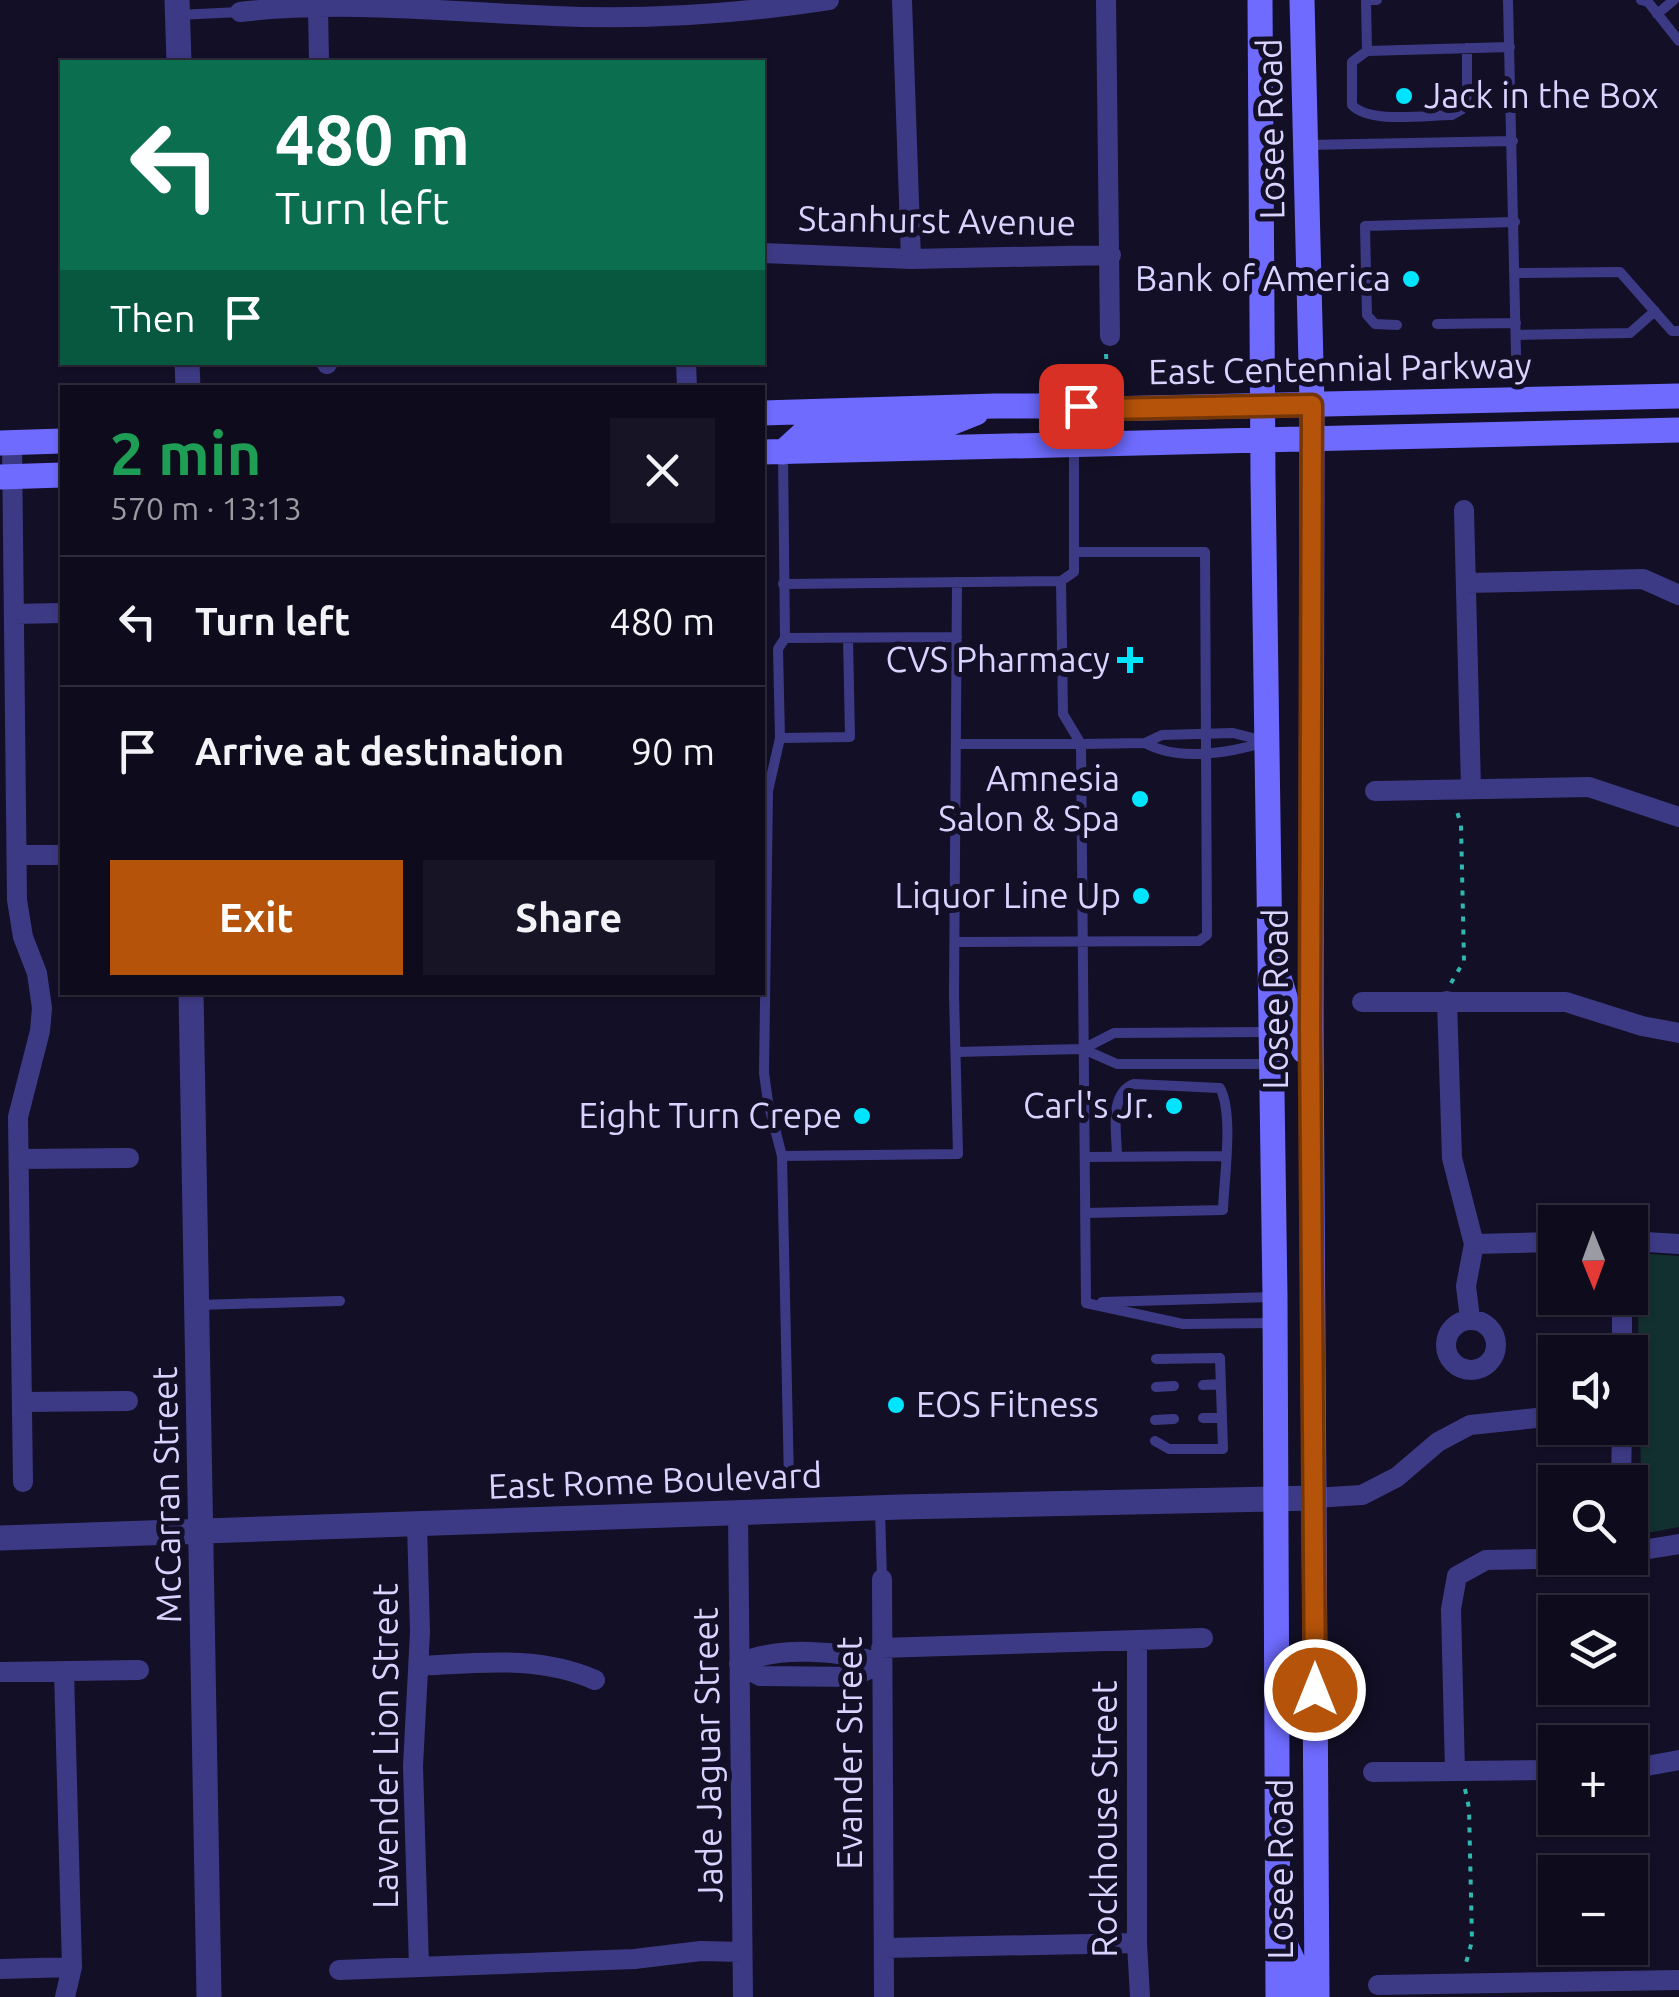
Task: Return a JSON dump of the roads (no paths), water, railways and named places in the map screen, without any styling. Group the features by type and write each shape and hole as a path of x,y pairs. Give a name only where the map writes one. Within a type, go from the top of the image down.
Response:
{"main road":[{"name":"Losee Road","path":"1260,0 1262,440 1273,1064 1278,1997"},
{"name":"Losee Road","path":"1302,0 1312,405 1311,1064 1317,1997"},
{"name":"East Centennial Parkway","path":"765,414 995,406 1104,409 1679,396"},
{"path":"773,452 804,432 941,427 995,406"},
{"name":"East Centennial Parkway","path":"773,452 1679,430"},
{"path":"6,443 60,440"},
{"path":"6,476 60,475"},
{"path":"1272,958 1292,1010 1294,1032 1311,1064"},
{"path":"1272,1032 1296,1069 1297,1096 1312,1155"},
{"path":"1278,1926 1297,1970 1298,1997"}],"street":[{"path":"240,12 266,7 416,5 554,16 665,16 750,12 829,0"},
{"path":"902,0 911,260"},
{"path":"1106,0 1110,336"},
{"path":"318,6 319,60"},
{"path":"177,7 179,60"},
{"name":"Stanhurst Avenue","path":"765,253 911,260 1111,255"},
{"path":"6,443 14,614 20,922 37,973 42,1008 18,1117 23,1482"},
{"path":"1464,510 1471,789"},
{"path":"1466,583 1643,580 1679,594"},
{"path":"14,614 60,613"},
{"path":"1375,791 1589,787 1679,818"},
{"path":"18,856 60,855"},
{"name":"McCarran Street","path":"191,995 210,1997"},
{"path":"1447,1001 1452,1158 1474,1244 1466,1286 1470,1319"},
{"path":"1362,1002 1566,1002 1642,1026 1679,1033"},
{"path":"18,1160 128,1158"},
{"path":"1474,1244 1538,1242"},
{"path":"1648,1242 1679,1244"},
{"path":"22,1402 128,1400"},
{"path":"1314,1498 1362,1494 1398,1477 1438,1442 1470,1425 1538,1418"},
{"name":"East Rome Boulevard","path":"0,1538 880,1508 1314,1498"},
{"name":"Jade Jaguar Street","path":"738,1513 743,1997"},
{"name":"Lavender Lion Street","path":"417,1524 419,1666 414,1766 419,1967"},
{"path":"1648,1549 1679,1544"},
{"path":"1455,1772 1451,1610 1457,1576 1486,1560 1538,1559"},
{"name":"Evander Street","path":"882,1578 884,1997"},
{"path":"740,1664 759,1654 881,1656 1203,1638"},
{"name":"Rockhouse Street","path":"1137,1640 1140,1997"},
{"path":"740,1664 760,1676 853,1677 881,1656"},
{"path":"419,1666 538,1663 573,1670 595,1680"},
{"path":"0,1672 140,1670"},
{"path":"64,1671 72,1967 65,1997"},
{"path":"1648,1765 1679,1760"},
{"path":"1373,1772 1538,1770"},
{"path":"884,1948 1137,1943"},
{"path":"339,1970 742,1952"},
{"path":"0,1969 72,1967"},
{"path":"1378,1985 1465,1990 1679,1980"}],"lane":[{"path":"1367,51 1365,0 1377,0"},
{"path":"1508,0 1517,400"},
{"path":"1641,0 1648,2 1679,41"},
{"path":"1657,14 1674,0"},
{"path":"177,7 240,12"},
{"path":"1467,48 1466,104 1452,114 1378,116 1356,110 1352,104 1352,62 1367,51 1467,48 1510,47"},
{"path":"1306,145 1513,141"},
{"path":"1397,325 1375,324 1367,315 1365,226 1515,222"},
{"path":"1516,274 1620,272 1672,331 1679,331"},
{"path":"1516,336 1630,333 1655,312"},
{"path":"1437,324 1516,323"},
{"path":"783,584 1061,581 1074,572 1074,444"},
{"path":"773,452 784,638 778,649 780,738 768,790 764,1073 782,1156 789,1481"},
{"path":"955,942 1198,941 1207,934 1205,552 1074,552"},
{"path":"1061,581 1063,714 1081,744 1086,1302"},
{"path":"782,1156 958,1154 956,582"},
{"path":"784,638 956,637"},
{"path":"780,738 850,738 848,638"},
{"path":"957,744 1145,743 1162,735 1233,733 1266,742"},
{"path":"1145,743 1162,752 1236,752 1266,742"},
{"path":"1083,1049 1114,1033 1272,1032"},
{"path":"956,1052 1083,1049 1117,1064 1273,1064"},
{"path":"1085,1213 1223,1210 1228,1137 1225,1096 1220,1088 1134,1084 1126,1087 1118,1096 1117,1156"},
{"path":"1084,1157 1224,1156"},
{"path":"198,1305 340,1301"},
{"path":"1086,1302 1275,1310"},
{"path":"1086,1302 1183,1324 1275,1310"},
{"path":"1155,1442 1169,1448 1223,1449 1220,1358 1156,1359"},
{"path":"1203,1385 1221,1384"},
{"path":"1156,1387 1174,1386"},
{"path":"1203,1418 1222,1418"},
{"path":"1156,1420 1174,1419"},
{"name":"Evander Street","path":"880,1508 882,1578"},
{"path":"823,1654 824,1677"}],"place":[{"name":"Jack in the Box","path":"1404,96"},
{"name":"Bank of America","path":"1411,279"},
{"name":"CVS Pharmacy","path":"1130,660"},
{"name":"Amnesia Salon & Spa","path":"1140,799"},
{"name":"Liquor Line Up","path":"1141,896"},
{"name":"Carl's Jr.","path":"1174,1106"},
{"name":"Eight Turn Crepe","path":"862,1116"},
{"name":"EOS Fitness","path":"896,1405"}]}
